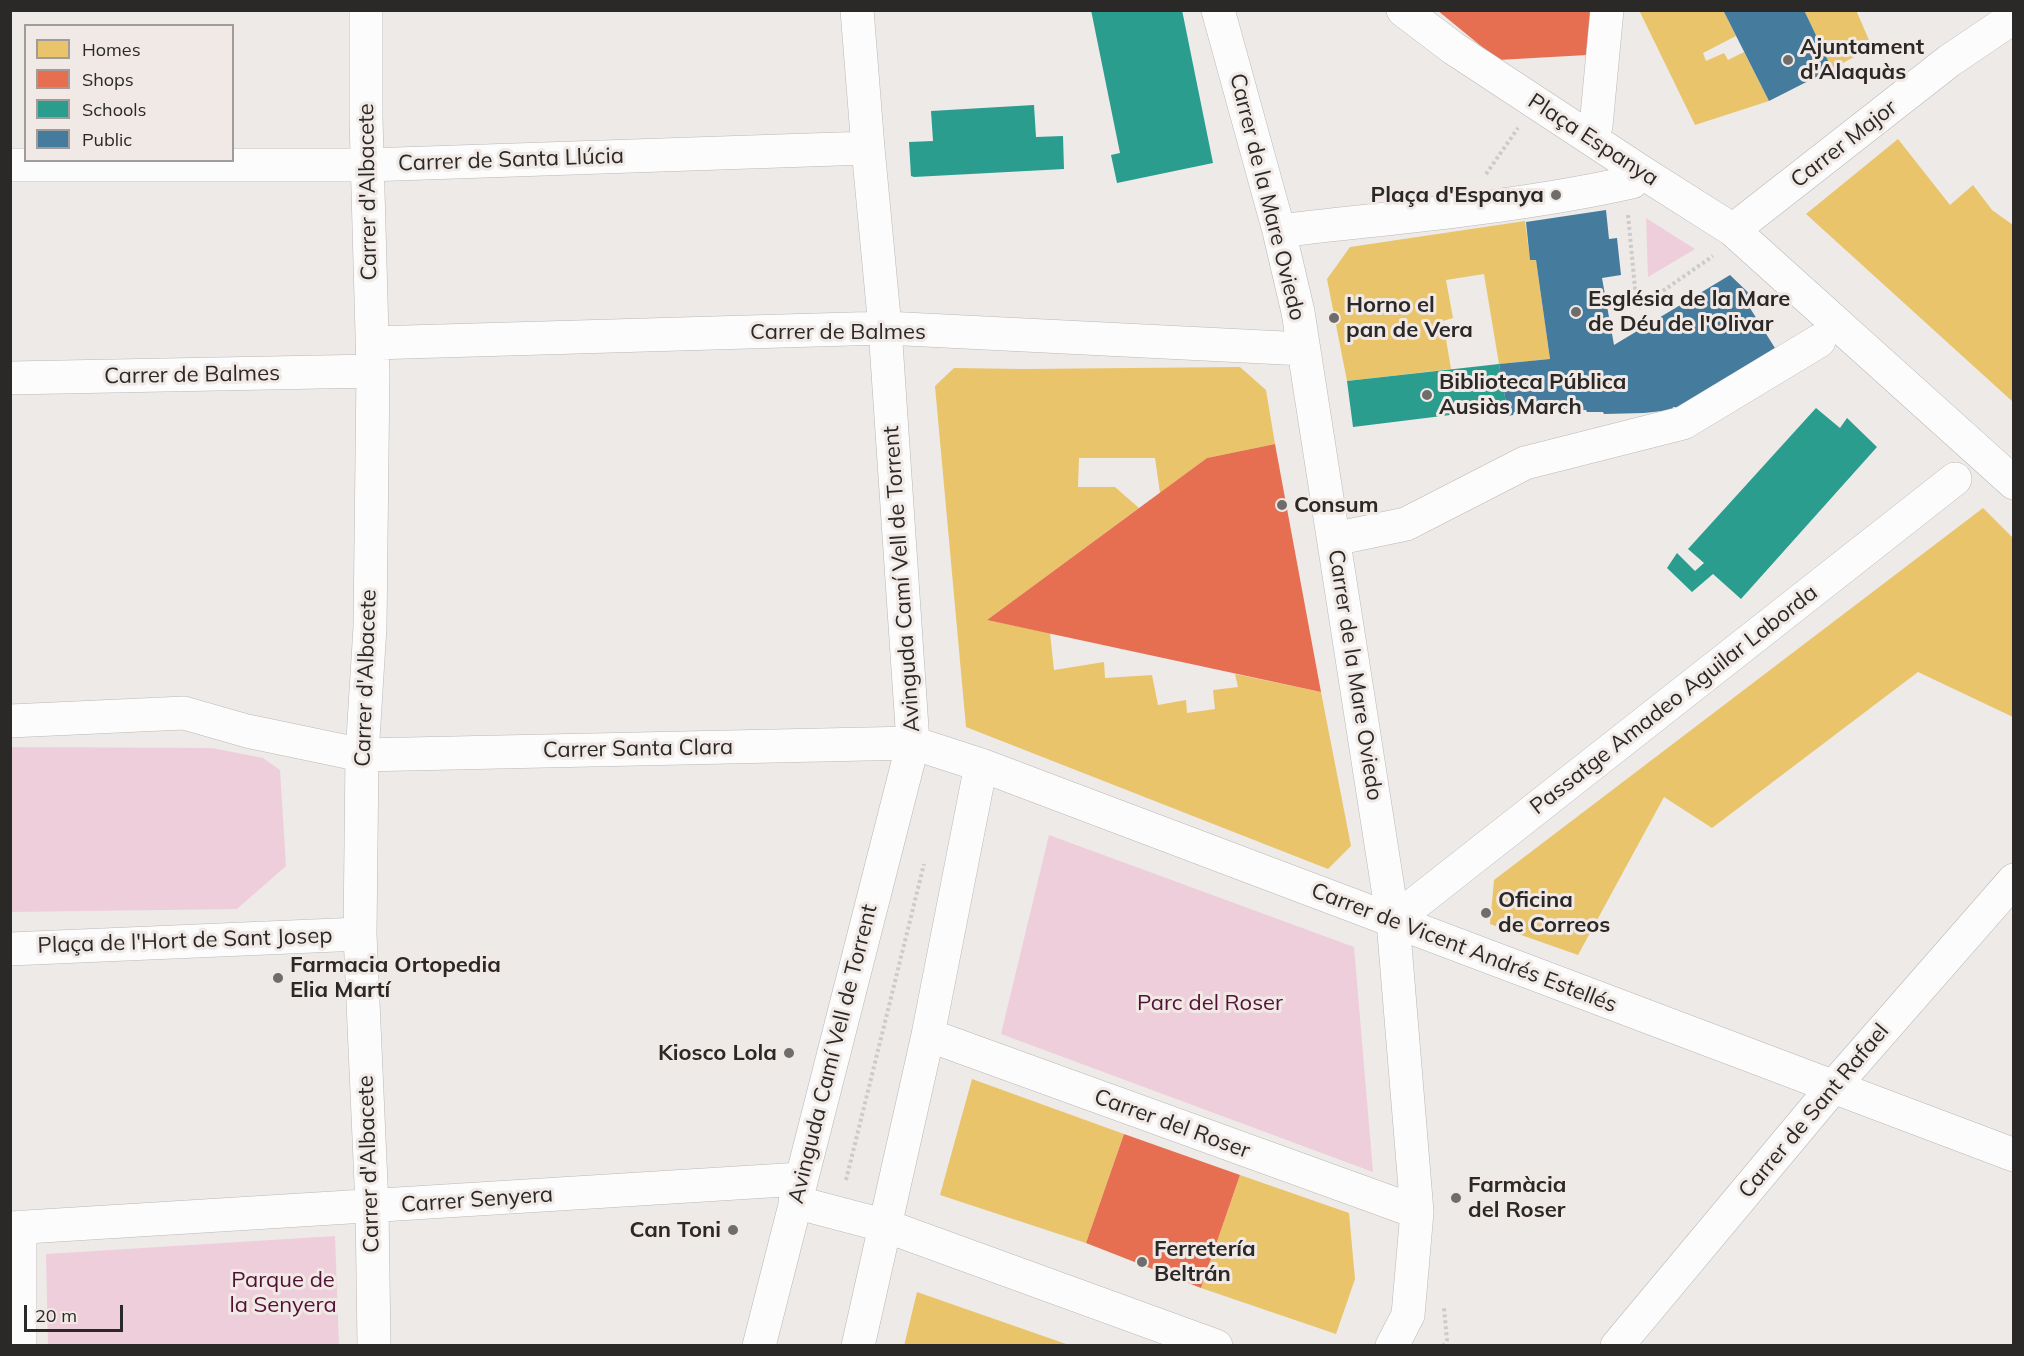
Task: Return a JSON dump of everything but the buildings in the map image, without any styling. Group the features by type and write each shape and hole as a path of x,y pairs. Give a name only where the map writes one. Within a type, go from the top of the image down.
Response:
{"street":[{"name":"Carrer d'Albacete","path":"366,10 367,165 373,357 370,627 362,755 360,934 372,1206 374,1346"},
{"name":"Avinguda Camí Vell de Torrent","path":"759,1346 914,743 885,328 857,10"},
{"name":"Carrer de la Mare Oviedo","path":"1218,10 1279,231 1298,312 1394,921 1417,1212 1408,1315 1392,1346"},
{"name":"Plaça Espanya","path":"1403,10 1454,48 1589,137 1726,241 2013,483"},
{"path":"1589,137 1596,126 1607,10"},
{"name":"Carrer Major","path":"1726,241 1949,61 2013,17"},
{"name":"Carrer de Santa Llúcia","path":"10,165 367,165 868,148"},
{"path":"1279,231 1462,209 1598,189 1628,182"},
{"name":"Carrer de Balmes","path":"10,378 885,328 1304,349"},
{"path":"1334,539 1406,524 1525,463 1683,423 1818,341"},
{"name":"Passatge Amadeo Aguilar Laborda","path":"1394,921 1955,479"},
{"path":"10,721 184,713 247,730 362,755"},
{"name":"Carrer Santa Clara","path":"362,755 914,743"},
{"name":"Carrer de Vicent Andrés Estellés","path":"914,743 981,765 2013,1155"},
{"path":"858,1346 928,1035 981,765"},
{"name":"Carrer de Sant Rafael","path":"1617,1346 1834,1086 2013,880"},
{"name":"Plaça de l'Hort de Sant Josep","path":"10,949 360,934"},
{"name":"Carrer del Roser","path":"928,1035 1417,1212"},
{"name":"Carrer Senyera","path":"15,1227 372,1206 798,1191 838,1213 886,1226 1216,1346"},
{"path":"15,1227 20,1346"}],"path":[{"path":"1462,209 1518,127"},
{"path":"1628,182 1637,309 1726,241"},
{"path":"838,1213 925,864"}],"green space":[{"path":"1646,218 1695,249 1648,277"},
{"path":"11,747 212,748 263,758 280,770 286,866 237,909 11,912"},
{"name":"Parc del Roser","path":"1049,835 1354,947 1373,1172 1001,1034"},
{"name":"Parque de la Senyera","path":"335,1236 339,1345 48,1345 46,1254"}],"place":[{"name":"Ajuntament d'Alaquàs","path":"1788,60"},
{"name":"Plaça d'Espanya","path":"1556,195"},
{"name":"Església de la Mare de Déu de l'Olivar","path":"1576,312"},
{"name":"Horno el pan de Vera","path":"1334,318"},
{"name":"Biblioteca Pública Ausiàs March","path":"1427,395"},
{"name":"Consum","path":"1282,505"},
{"name":"Oficina de Correos","path":"1486,913"},
{"name":"Farmacia Ortopedia Elia Martí","path":"278,978"},
{"name":"Kiosco Lola","path":"789,1053"},
{"name":"Farmàcia del Roser","path":"1456,1198"},
{"name":"Can Toni","path":"733,1230"},
{"name":"Ferretería Beltrán","path":"1142,1262"}]}
